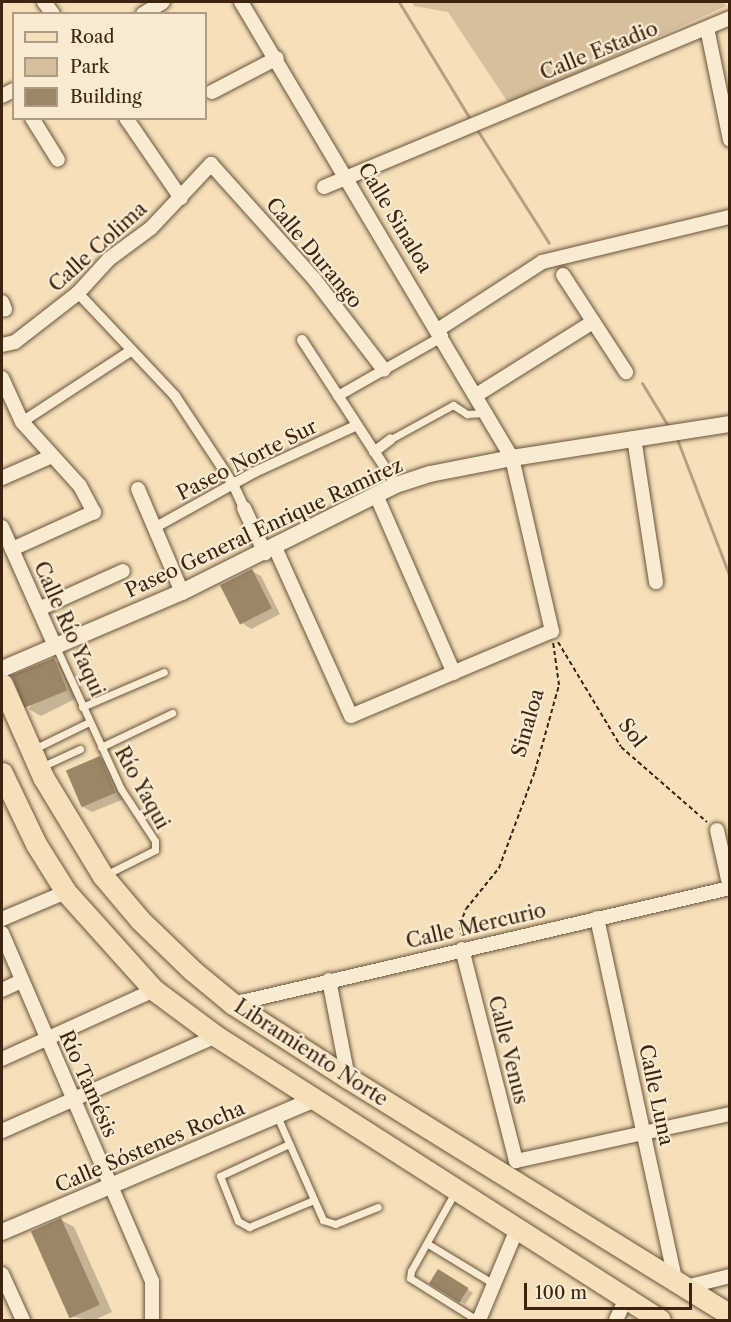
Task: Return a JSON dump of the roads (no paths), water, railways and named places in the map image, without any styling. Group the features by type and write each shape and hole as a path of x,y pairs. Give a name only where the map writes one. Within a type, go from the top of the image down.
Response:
{"main road":[{"name":"Libramiento Norte","path":"4,695 35,759 103,876 140,920 233,1004 729,1315"},
{"name":"Libramiento Norte","path":"2,773 36,844 66,892 154,990 216,1035 660,1320"},
{"path":"315,1099 338,1089 351,1089 412,1125 421,1123"}],"street":[{"path":"146,12 163,2"},
{"name":"Calle Sinaloa","path":"241,2 277,58 478,394 512,458"},
{"name":"Calle Estadio","path":"324,187 729,18"},
{"path":"706,28 729,140"},
{"path":"212,92 277,58"},
{"path":"33,120 58,160"},
{"path":"127,120 181,198"},
{"name":"Calle Colima","path":"2,345 15,342 78,293 108,259 151,228 211,164"},
{"name":"Calle Durango","path":"211,164 315,280 384,370"},
{"path":"338,396 384,370 441,333 542,262 729,218"},
{"path":"563,275 626,372"},
{"path":"78,293 175,396 233,484 244,508 270,550 351,716 552,631 512,458"},
{"path":"478,394 593,322"},
{"path":"302,340 396,485"},
{"path":"22,422 132,350"},
{"path":"2,378 6,403 80,486 94,512 12,549"},
{"name":"Paseo General Enrique Ramirez","path":"2,669 182,592 377,497 396,485 430,474 512,458 729,424"},
{"name":"Paseo Norte Sur","path":"154,528 233,484 357,425"},
{"path":"634,438 656,582"},
{"path":"374,452 391,440"},
{"path":"2,478 52,456"},
{"path":"138,489 182,592"},
{"path":"377,497 454,673"},
{"name":"Calle Río Yaqui","path":"2,527 55,646"},
{"path":"39,609 123,571"},
{"path":"717,830 729,888"},
{"name":"Calle Mercurio","path":"233,1004 729,888"},
{"path":"2,919 66,892"},
{"name":"Calle Luna","path":"597,918 644,1133 681,1284"},
{"name":"Río Tamésis","path":"2,933 152,1281 152,1320"},
{"name":"Calle Venus","path":"462,949 516,1161 644,1133"},
{"path":"329,980 348,1078"},
{"path":"2,990 21,981"},
{"path":"2,1059 154,990"},
{"path":"2,1131 216,1035"},
{"name":"Calle Sóstenes Rocha","path":"2,1232 315,1099"},
{"path":"644,1133 729,1114"},
{"path":"478,1320 517,1229"},
{"path":"2,1274 7,1302 23,1320"},
{"path":"681,1284 729,1276"},
{"path":"616,1320 626,1299"}],"lane":[{"path":"391,440 453,405 467,414 488,413"},
{"name":"Calle Río Yaqui","path":"35,759 89,722 55,646"},
{"path":"82,707 164,672"},
{"path":"100,747 172,713"},
{"name":"Río Yaqui","path":"89,722 121,789 155,841 155,850 103,876"},
{"path":"35,759 80,748"},
{"path":"277,1116 314,1200 328,1225 378,1207"},
{"path":"289,1144 220,1176 238,1221 249,1227 314,1200"},
{"path":"456,1190 411,1271 410,1278 478,1320"},
{"path":"428,1244 494,1284"}],"waterway":[{"path":"399,2 472,122"},
{"path":"476,128 549,243"},
{"path":"642,383 670,429"},
{"path":"677,439 730,577"}]}
